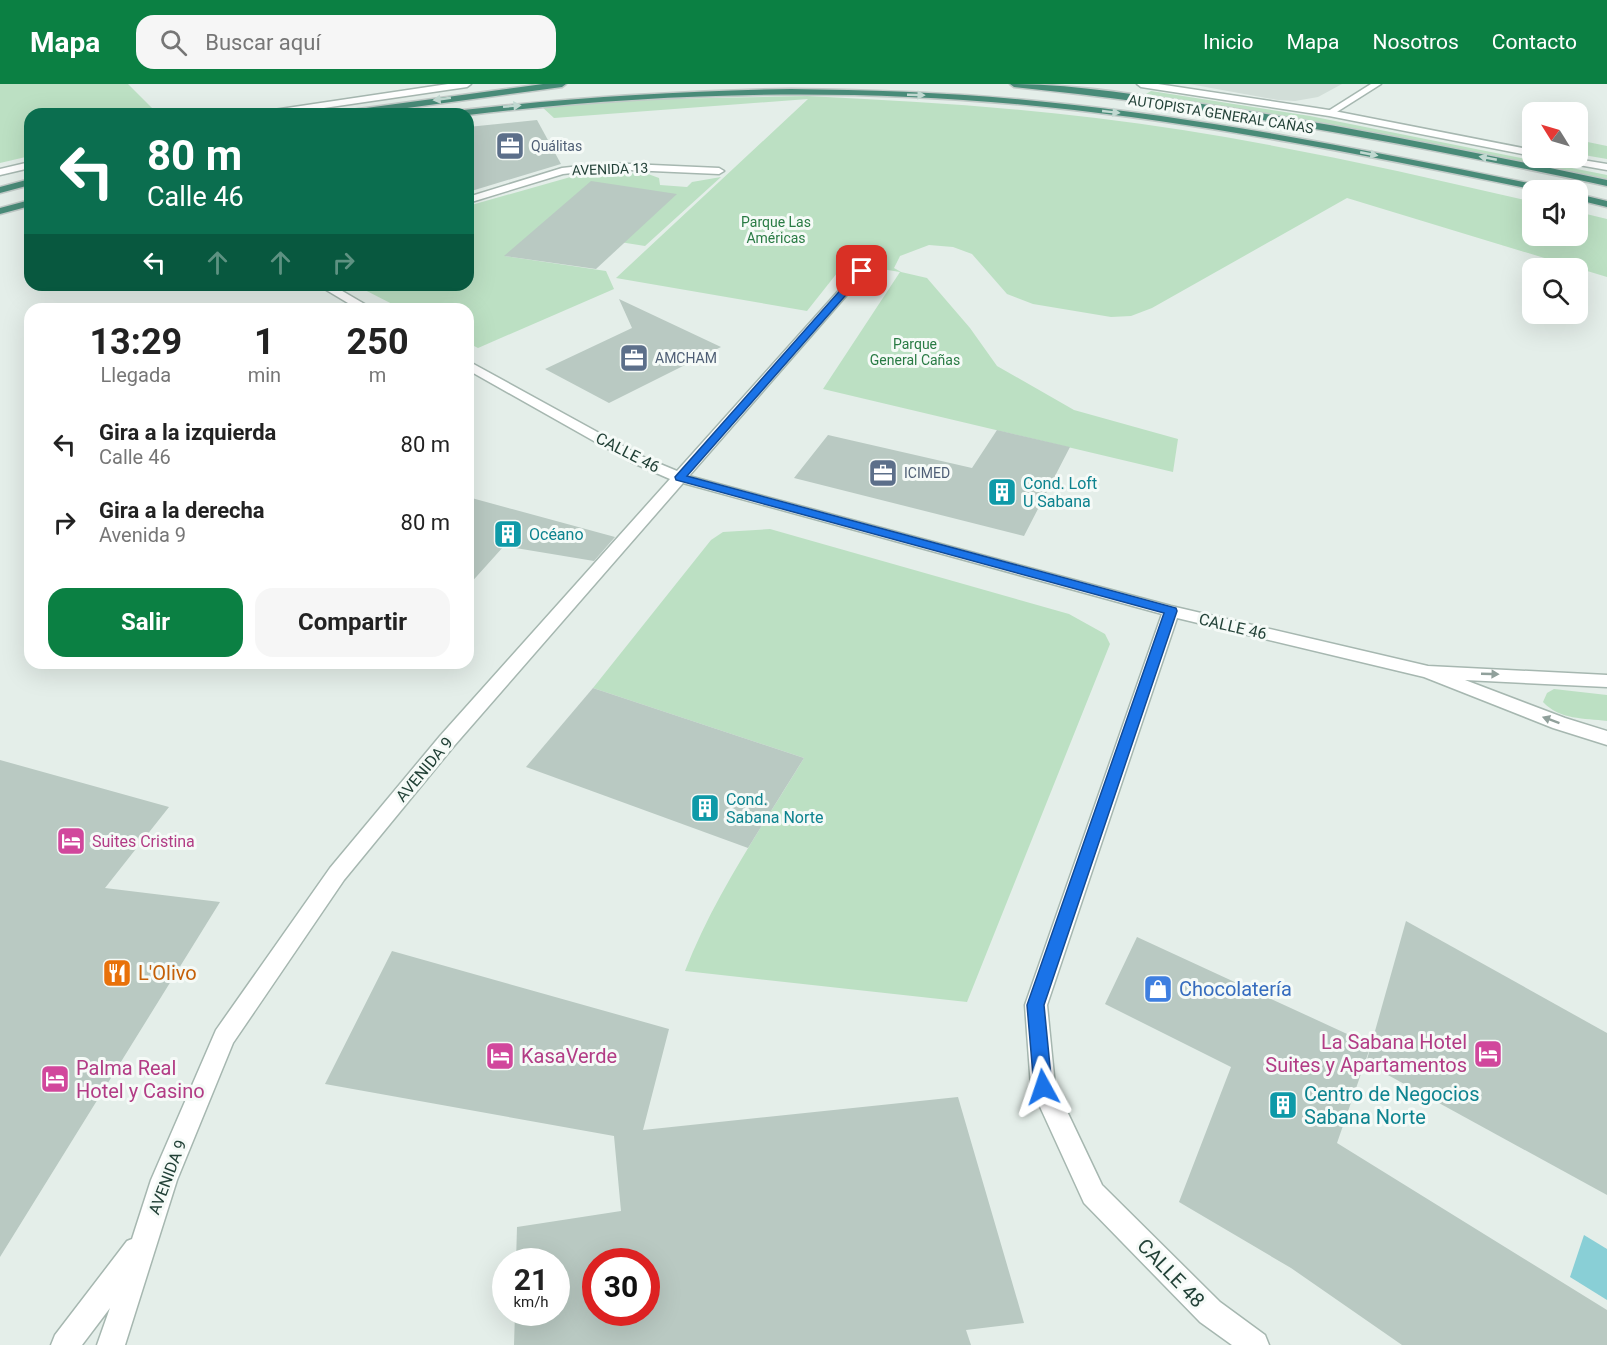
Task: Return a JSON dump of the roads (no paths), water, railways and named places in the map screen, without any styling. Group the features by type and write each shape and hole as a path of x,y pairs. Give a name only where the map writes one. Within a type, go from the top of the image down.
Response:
{"highway":[{"path":"388,108 562,84"},
{"name":"AUTOPISTA GENERAL CAÑAS","path":"1014,84 1200,106 1393,140 1607,183"},
{"name":"AUTOPISTA GENERAL CAÑAS","path":"474,112 588,99 785,91 992,100 1189,122 1394,158 1522,185"},
{"path":"0,190 24,184"},
{"path":"1588,199 1607,204"},
{"path":"0,211 24,205"}],"street":[{"path":"303,108 467,84"},
{"path":"1141,84 1329,113 1522,151"},
{"path":"1329,113 1377,84"},
{"path":"1588,164 1607,167"},
{"path":"0,172 24,166"},
{"name":"AVENIDA 13","path":"474,198 562,171 607,166 719,171"},
{"name":"AVENIDA 9","path":"111,1345 164,1180 224,1037 337,874 447,741 862,271"},
{"path":"335,291 356,303"},
{"name":"CALLE 46","path":"474,368 636,459 680,477 1171,611 1428,672 1559,723 1607,738"},
{"name":"CALLE 48","path":"1171,611 1036,1005 1043,1087 1093,1194 1209,1312 1255,1345"},
{"name":"CALLE 46","path":"1428,672 1607,681"},
{"path":"65,1345 144,1238"}],"water":[{"path":"1584,1235 1607,1249 1607,1300 1570,1277"}],"place":[{"name":"Quálitas","path":"510,146"},
{"name":"AMCHAM","path":"634,358"},
{"name":"ICIMED","path":"883,473"},
{"name":"Cond. Loft U Sabana","path":"1002,492"},
{"name":"Océano","path":"508,534"},
{"name":"Cond. Sabana Norte","path":"705,808"},
{"name":"Suites Cristina","path":"71,841"},
{"name":"L'Olivo","path":"117,973"},
{"name":"Chocolatería","path":"1158,989"},
{"name":"La Sabana Hotel Suites y Apartamentos","path":"1488,1054"},
{"name":"KasaVerde","path":"500,1056"},
{"name":"Palma Real Hotel y Casino","path":"55,1079"},
{"name":"Centro de Negocios Sabana Norte","path":"1283,1105"}],"park label":[{"name":"Parque Las Américas","path":"776,230"},
{"name":"Parque General Cañas","path":"915,352"}]}
